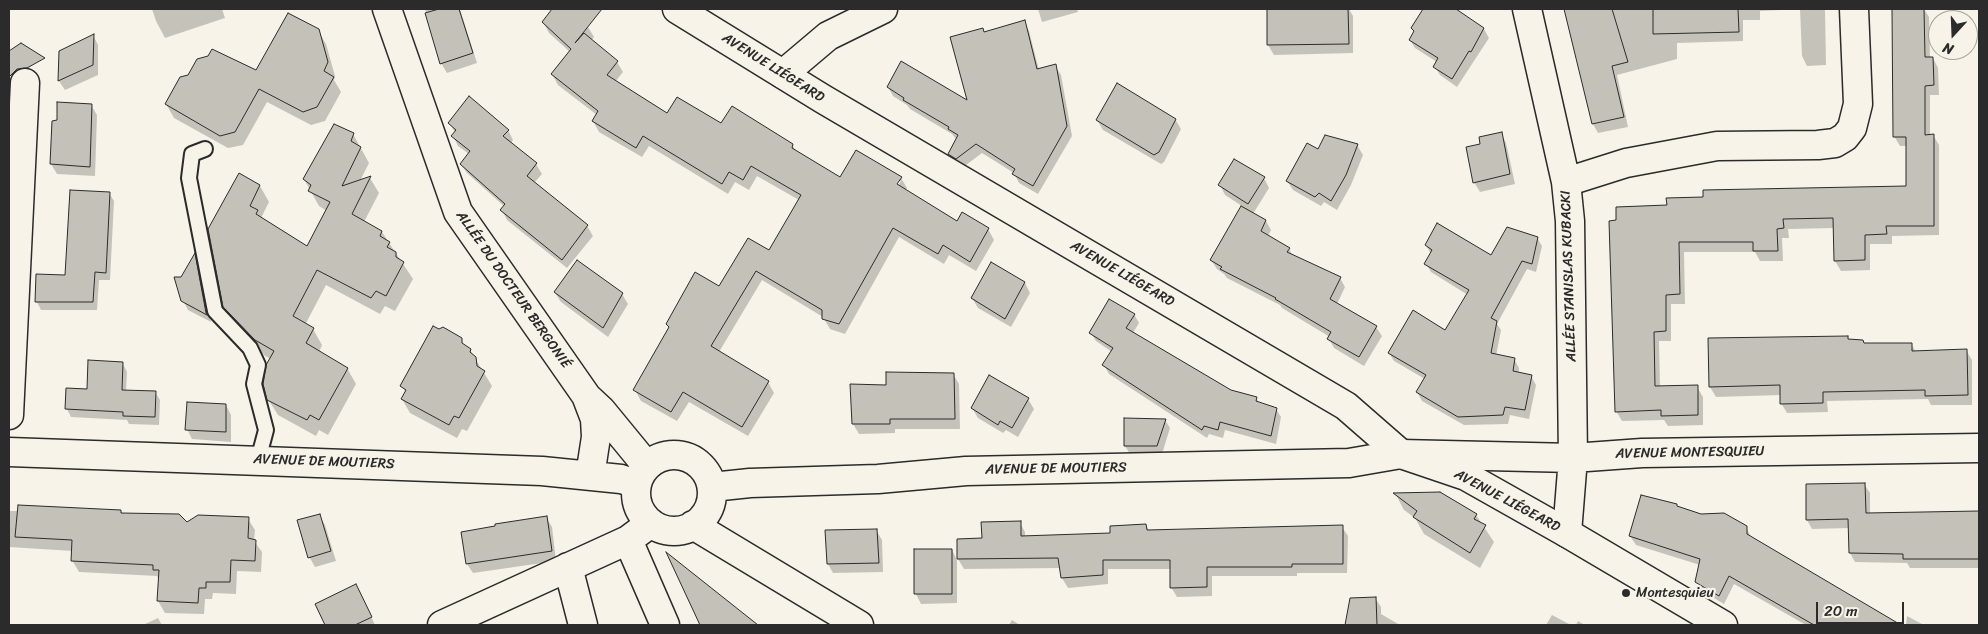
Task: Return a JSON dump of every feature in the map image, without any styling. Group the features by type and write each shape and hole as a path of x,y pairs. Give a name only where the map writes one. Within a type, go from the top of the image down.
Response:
{"street":[{"name":"ALLÉE DU DOCTEUR BERGONIÉ","path":"387,9 458,212 587,397 601,410 642,475"},
{"name":"AVENUE LIÉGEARD","path":"677,9 782,74 1346,406 1401,454 1466,476 1567,532 1723,625"},
{"path":"782,74 828,36 883,9"},
{"name":"ALLÉE STANISLAS KUBACKI","path":"1527,9 1566,182 1570,221 1573,458"},
{"path":"1566,182 1626,163 1717,146 1818,145 1835,143 1845,137 1852,128 1858,104 1854,9"},
{"path":"9,415 25,83"},
{"name":"ALLÉE DU DOCTEUR BERGONIÉ","path":"587,397 595,419 596,437 590,476"},
{"name":"AVENUE MONTESQUIEU","path":"1401,454 1573,458 1642,453 1979,448"},
{"name":"AVENUE DE MOUTIERS","path":"9,452 532,470 621,479 642,475"},
{"name":"AVENUE DE MOUTIERS","path":"712,487 750,483 878,479 966,470 1348,463 1401,454"},
{"path":"670,455 682,456 694,461 703,469 712,487 707,512 693,525 683,530 661,528 651,523 639,507 636,497 642,475 657,458 670,455"},
{"name":"AVENUE LIÉGEARD","path":"1567,532 1573,458"},
{"path":"442,625 628,540 651,523"},
{"path":"693,525 859,625"},
{"path":"628,540 665,625"},
{"path":"568,567 583,625"}],"lane":[{"path":"205,149 192,154 189,178 215,311 250,348 258,365 254,384 266,430 258,460"}],"building":[{"path":"439,9 459,9 473,53 440,64 425,13"},
{"path":"552,9 602,9 575,43 584,33 618,61 607,75 667,113 677,97 721,123 732,106 793,144 792,148 840,177 856,150 902,177 897,184 957,221 962,212 989,228 970,262 943,245 938,254 893,228 839,324 822,319 822,310 756,271 711,346 769,381 742,427 683,392 671,412 633,390 669,327 666,324 695,272 719,286 748,238 769,250 801,195 751,166 743,180 729,172 722,184 643,136 636,148 592,121 598,111 551,74 571,49 542,22"},
{"path":"1267,9 1348,9 1349,44 1267,45"},
{"path":"1423,9 1456,9 1484,28 1471,52 1469,51 1452,79 1433,67 1438,58 1409,40 1414,31 1411,28"},
{"path":"1564,9 1612,9 1628,62 1612,66 1624,117 1592,124"},
{"path":"1653,9 1738,9 1739,32 1653,34"},
{"path":"1892,9 1924,9 1925,57 1928,57 1928,60 1933,60 1934,85 1925,86 1925,135 1934,134 1934,226 1886,226 1887,234 1865,235 1865,260 1834,261 1833,218 1783,219 1784,228 1777,229 1778,251 1753,251 1753,242 1679,242 1680,294 1666,295 1666,331 1654,332 1655,386 1698,385 1698,415 1661,416 1661,410 1615,412 1609,221 1616,220 1616,207 1667,205 1666,198 1703,197 1703,190 1906,186 1906,137 1893,137"},
{"path":"288,13 319,29 328,62 324,71 334,77 317,107 303,112 259,89 235,132 220,136 165,104 180,77 188,75 197,59 208,56 212,49 256,70"},
{"path":"1025,20 1037,69 1056,64 1067,126 1033,186 1012,174 1015,169 976,144 956,159 948,154 958,135 948,129 949,127 903,100 904,98 887,87 901,61 967,100 950,37 983,28 984,32"},
{"path":"94,34 93,65 58,81 59,51"},
{"path":"21,43 45,58 27,68 17,69 9,77 9,51"},
{"path":"1117,83 1176,119 1159,152 1154,155 1096,120"},
{"path":"469,96 509,130 503,136 537,163 527,176 588,225 562,260 500,210 505,204 460,164 470,151 451,136 456,130 448,123"},
{"path":"57,102 92,104 90,167 50,164 52,121 57,120"},
{"path":"334,124 354,133 351,141 361,147 342,186 371,176 352,214 382,231 380,236 390,242 387,247 396,252 396,257 404,262 386,296 376,291 371,298 317,270 293,316 314,328 306,343 348,368 319,420 310,415 307,420 267,400 263,384 266,365 274,351 255,340 223,307 208,229 239,173 260,185 250,206 258,210 256,214 307,246 330,202 308,191 311,185 303,179"},
{"path":"1502,132 1510,174 1473,183 1466,147 1480,144 1479,137"},
{"path":"1325,135 1358,144 1346,175 1331,201 1319,193 1315,197 1286,181 1307,143 1318,149"},
{"path":"1234,159 1265,177 1248,204 1218,185"},
{"path":"70,190 110,192 106,273 95,272 93,302 35,302 36,274 65,275"},
{"path":"1241,206 1266,220 1261,231 1290,248 1287,252 1341,277 1330,299 1377,326 1359,357 1327,339 1331,332 1276,298 1220,269 1222,267 1210,260"},
{"path":"1437,223 1491,255 1507,227 1538,237 1532,264 1522,261 1491,318 1497,321 1491,353 1515,358 1513,371 1532,375 1525,410 1505,407 1503,415 1458,417 1416,392 1426,375 1388,353 1413,310 1445,330 1469,290 1424,264 1432,250 1425,245"},
{"path":"195,253 207,315 181,301 174,277 181,277"},
{"path":"577,260 623,293 603,328 554,292"},
{"path":"991,262 1025,282 1005,319 971,298"},
{"path":"1109,299 1135,314 1126,328 1231,390 1257,397 1256,401 1277,408 1271,436 1220,422 1218,430 1204,426 1202,430 1102,365 1113,348 1089,333"},
{"path":"433,326 439,329 443,327 462,338 462,343 471,349 470,352 476,357 477,366 485,371 459,418 454,416 449,425 401,399 406,390 400,386"},
{"path":"1848,336 1848,339 1863,340 1864,343 1912,343 1912,351 1967,349 1968,395 1925,396 1925,390 1823,392 1823,403 1780,404 1780,385 1709,387 1708,338"},
{"path":"88,360 123,362 122,390 156,391 155,417 123,416 123,412 65,409 66,388 87,389"},
{"path":"886,372 954,373 955,419 890,419 890,424 852,424 850,384 886,385"},
{"path":"989,375 1029,398 1012,428 1000,421 998,425 971,408"},
{"path":"187,402 226,404 226,432 185,430"},
{"path":"1124,418 1166,419 1157,446 1124,446"},
{"path":"1865,483 1866,513 1979,511 1979,559 1903,559 1903,554 1849,553 1848,519 1806,520 1806,484"},
{"path":"1440,492 1477,514 1474,519 1486,525 1470,553 1413,517 1417,511 1393,493"},
{"path":"1641,495 1677,504 1677,506 1701,514 1724,513 1747,526 1747,534 1901,625 1814,625 1729,576 1719,596 1695,582 1700,559 1629,536"},
{"path":"18,505 121,510 121,513 179,514 187,522 198,515 249,517 248,538 256,540 255,561 231,560 230,582 206,582 206,588 199,588 198,603 157,601 159,570 153,570 153,565 71,561 72,540 15,537"},
{"path":"320,514 331,551 308,558 297,520"},
{"path":"547,516 552,551 466,564 461,532 495,526 495,524"},
{"path":"1021,521 1021,536 1110,533 1110,526 1146,524 1147,530 1343,525 1343,564 1292,564 1292,567 1207,567 1207,587 1170,588 1170,560 1103,560 1103,575 1061,578 1058,558 957,559 957,539 982,538 981,522"},
{"path":"877,529 879,563 827,564 825,530"},
{"path":"914,549 952,549 952,594 914,594"},
{"path":"666,552 758,625 700,625"},
{"path":"356,584 372,617 355,625 325,625 315,604"},
{"path":"1376,597 1377,625 1345,625 1350,598"}],"place":[{"name":"Montesquieu","path":"1626,593"}]}
